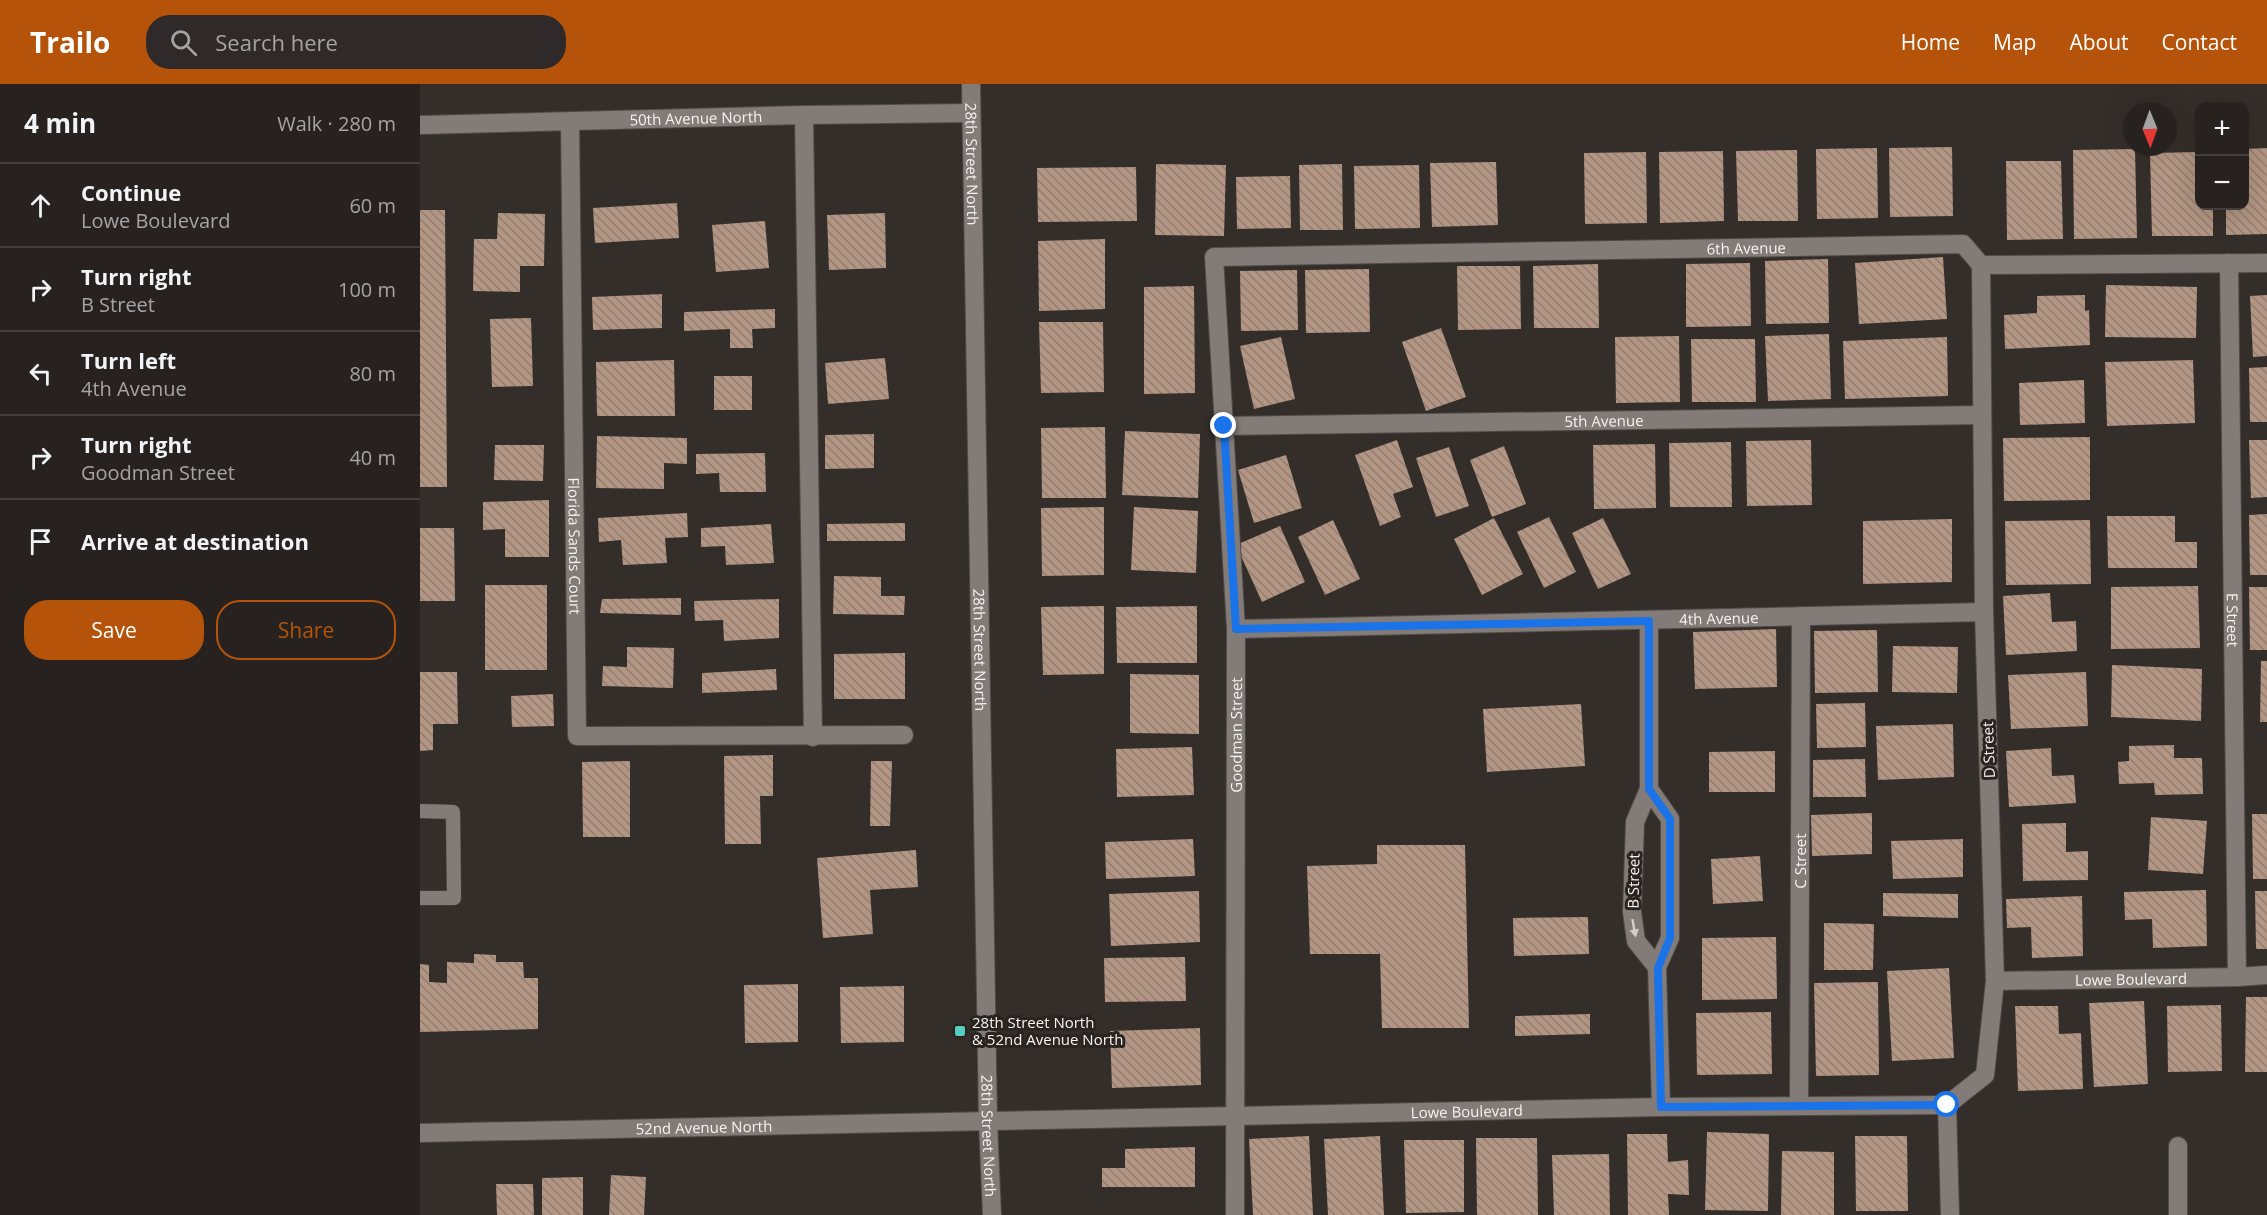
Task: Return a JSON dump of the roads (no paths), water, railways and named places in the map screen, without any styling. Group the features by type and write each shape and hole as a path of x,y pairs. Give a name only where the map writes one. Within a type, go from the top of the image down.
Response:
{"street":[{"name":"28th Street North","path":"971,84 988,1122 992,1215"},
{"name":"50th Avenue North","path":"420,125 971,113"},
{"path":"804,115 813,736"},
{"name":"Florida Sands Court","path":"570,122 577,736 904,735"},
{"name":"6th Avenue","path":"1214,257 1963,244 1981,266"},
{"name":"Goodman Street","path":"1214,257 1236,629 1235,1215"},
{"name":"E Street","path":"2229,263 2237,977"},
{"path":"1981,266 2267,263"},
{"name":"D Street","path":"1947,1105 1985,1075 1995,981 1984,612 1981,266"},
{"name":"5th Avenue","path":"1224,426 1981,415"},
{"name":"4th Avenue","path":"1236,629 1984,612"},
{"name":"C Street","path":"1800,1106 1801,616"},
{"name":"B Street","path":"1649,621 1649,789 1635,822 1632,912 1636,941 1658,968"},
{"path":"1649,789 1670,819 1670,938 1658,968 1661,1107"},
{"name":"Lowe Boulevard","path":"1995,981 2267,975"},
{"path":"1947,1105 1950,1215"},
{"name":"Lowe Boulevard","path":"988,1122 1661,1107 1947,1105"},
{"name":"52nd Avenue North","path":"420,1133 988,1122"},
{"path":"2178,1146 2178,1215"}],"lane":[{"path":"420,811 453,812 454,887 454,898 420,898"}],"place":[{"name":"28th Street North & 52nd Avenue North","path":"960,1031"}]}
